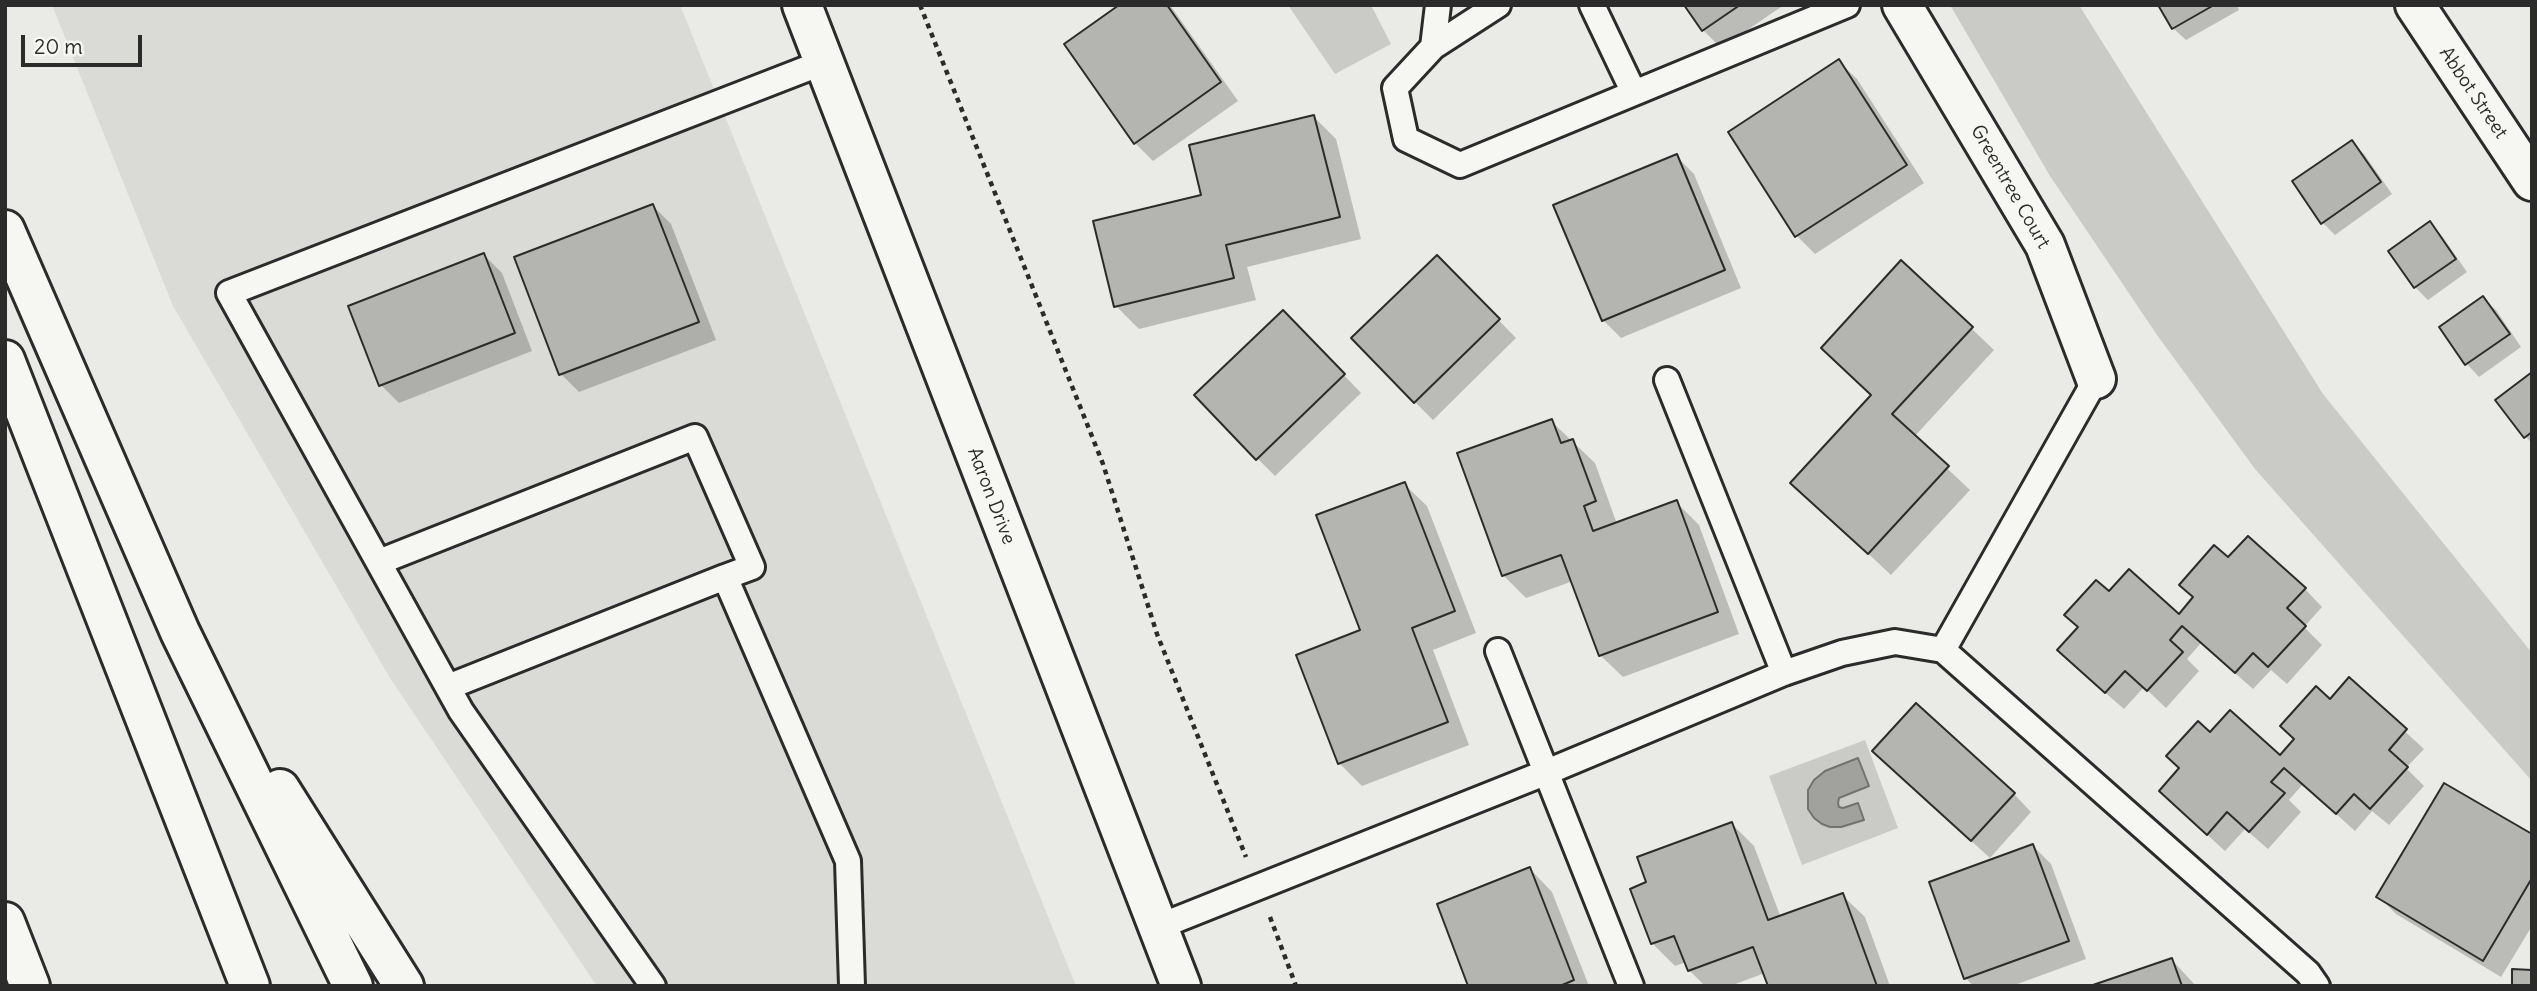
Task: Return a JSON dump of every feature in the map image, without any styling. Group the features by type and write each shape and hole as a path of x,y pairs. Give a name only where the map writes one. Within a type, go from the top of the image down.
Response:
{"main road":[{"name":"Aaron Drive","path":"802,5 1181,986"},
{"name":"Greentree Court","path":"1902,5 2045,245 2096,379"},
{"name":"Abbot Street","path":"2414,5 2532,181"},
{"path":"5,230 180,632 353,986"},
{"path":"5,360 250,986"},
{"path":"180,632 404,986"},
{"path":"5,922 30,986"}],"lane":[{"path":"1433,47 1438,5"},
{"path":"1498,5 1433,47 1395,88 1406,139 1460,165 1847,5"},
{"path":"1592,5 1634,93"},
{"path":"653,986 461,711 229,293 824,62"},
{"path":"1943,650 2096,379"},
{"path":"1667,380 1784,673"},
{"path":"379,562 695,438 752,567 448,687"},
{"path":"725,577 848,860 852,986"},
{"path":"1158,927 1547,772 1784,673 1842,653 1895,642 1943,650 2308,974 2317,986"},
{"path":"1498,651 1631,986"}],"path":[{"path":"920,5 1103,464 1157,634 1296,986"}],"shaded area":[{"path":"52,5 680,5 1076,986 597,986 390,678 173,306"},
{"path":"1288,5 1371,5 1391,44 1335,74"},
{"path":"1950,5 2079,5 2323,394 2532,653 2532,781 2255,469 2157,335 2050,176"},
{"path":"1865,740 1898,828 1802,865 1769,776"},
{"path":"1858,758 1869,786 1839,798 1838,803 1839,807 1843,808 1858,803 1864,820 1841,827 1822,824 1808,809 1808,790 1814,780 1825,771"}],"building":[{"path":"1119,5 1167,5 1221,82 1134,144 1064,44"},
{"path":"1684,5 1740,5 1702,31"},
{"path":"2158,5 2214,5 2172,29"},
{"path":"1839,59 1907,165 1795,237 1728,132"},
{"path":"1314,115 1340,217 1226,245 1234,278 1114,307 1093,221 1201,195 1189,145"},
{"path":"2352,140 2381,182 2321,224 2292,181"},
{"path":"1677,154 1725,270 1602,321 1553,205"},
{"path":"653,204 699,322 559,375 514,257"},
{"path":"2430,221 2456,259 2414,288 2388,251"},
{"path":"484,253 515,333 379,386 348,306"},
{"path":"1437,255 1500,319 1414,403 1351,338"},
{"path":"1901,260 1973,327 1892,414 1949,466 1868,554 1790,483 1871,395 1821,348"},
{"path":"2483,296 2510,334 2465,365 2439,327"},
{"path":"1283,310 1345,374 1256,460 1194,395"},
{"path":"2532,372 2532,432 2524,438 2495,400"},
{"path":"1552,419 1561,443 1573,439 1596,501 1584,506 1593,531 1677,500 1718,612 1599,656 1561,555 1502,576 1457,453"},
{"path":"1405,482 1455,611 1412,628 1448,722 1338,764 1296,655 1360,630 1316,515"},
{"path":"2248,536 2306,588 2287,608 2306,626 2268,667 2253,653 2235,673 2182,626 2170,640 2183,652 2147,691 2125,671 2105,693 2057,650 2078,627 2064,615 2096,580 2109,591 2129,569 2179,614 2193,597 2179,585 2214,545 2228,557"},
{"path":"2349,677 2407,729 2389,750 2408,767 2370,809 2354,794 2336,814 2284,768 2271,782 2285,793 2249,832 2227,812 2207,835 2159,791 2179,768 2166,756 2198,721 2210,732 2230,710 2280,755 2294,739 2280,726 2316,686 2330,699"},
{"path":"1916,703 2015,793 1971,841 1872,751"},
{"path":"2444,783 2532,834 2532,878 2483,961 2376,897"},
{"path":"1732,822 1768,920 1843,893 1877,986 1768,986 1753,947 1688,971 1674,936 1651,944 1630,889 1646,882 1637,857"},
{"path":"2033,844 2069,941 1964,979 1929,882"},
{"path":"1530,867 1574,980 1560,986 1468,986 1437,904"},
{"path":"2172,958 2182,986 2090,986"},
{"path":"2512,969 2532,970 2532,986 2512,986"}]}
